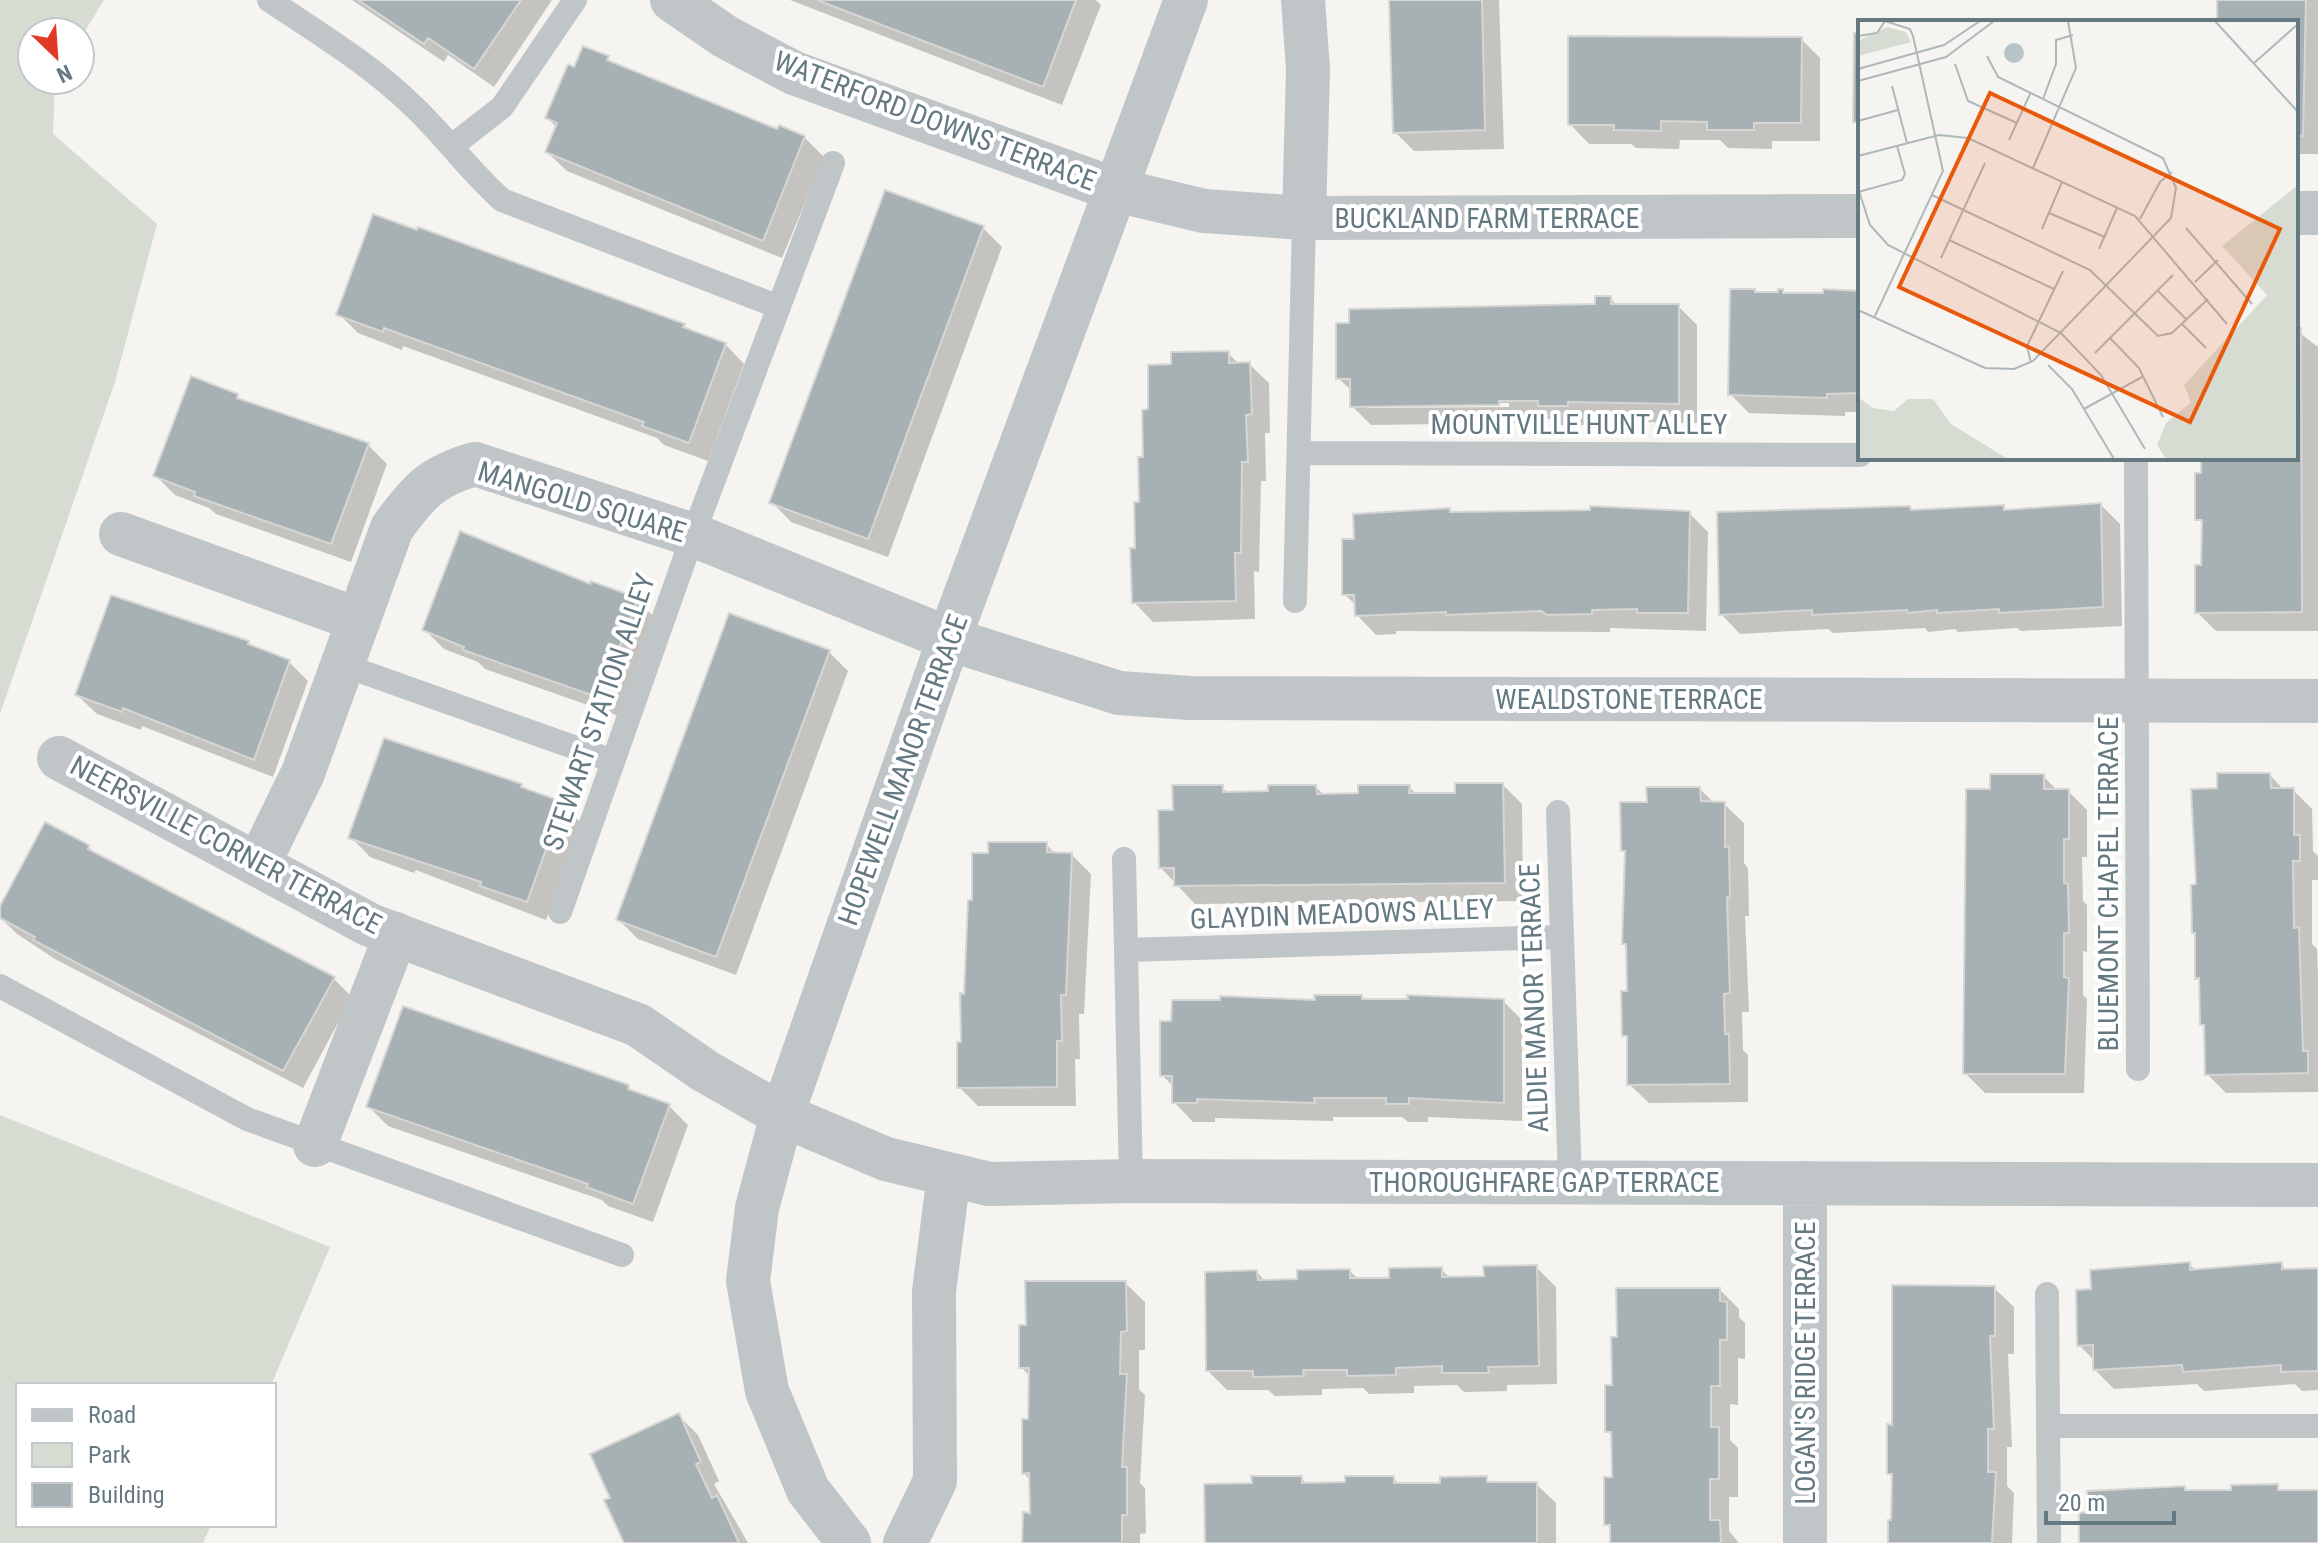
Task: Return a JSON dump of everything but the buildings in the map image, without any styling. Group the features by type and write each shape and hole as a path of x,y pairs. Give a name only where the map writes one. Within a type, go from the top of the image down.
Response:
{"street":[{"name":"WATERFORD DOWNS TERRACE","path":"672,0 726,37 794,73 1116,190"},
{"name":"HOPEWELL MANOR TERRACE","path":"849,1543 808,1490 767,1391 748,1281 757,1208 782,1115 949,639 1186,0"},
{"path":"1303,0 1308,69 1304,218"},
{"name":"BUCKLAND FARM TERRACE","path":"1116,190 1204,211 1304,218 1858,216"},
{"name":"MANGOLD SQUARE","path":"258,865 303,773 392,528 415,496 442,473 475,464 693,535 949,639"},
{"path":"121,534 359,620"},
{"name":"WEALDSTONE TERRACE","path":"949,639 1119,693 1190,698 2318,701"},
{"name":"NEERSVILLE CORNER TERRACE","path":"59,758 370,925 638,1025 705,1071 782,1115"},
{"path":"315,1145 396,934"},
{"name":"THOROUGHFARE GAP TERRACE","path":"782,1115 886,1159 989,1184 1131,1181 2318,1185"},
{"path":"905,1543 935,1481 934,1291 949,1175"},
{"name":"LOGAN'S RIDGE TERRACE","path":"1805,1183 1805,1543"}],"lane":[{"path":"269,0 373,70 452,146 470,172 502,200 779,307"},
{"path":"452,146 502,107 575,0"},
{"name":"STEWART STATION ALLEY","path":"560,912 693,535 833,163"},
{"path":"1295,601 1304,218"},
{"name":"MOUNTVILLE HUNT ALLEY","path":"1299,453 1858,455"},
{"path":"2136,460 2138,700"},
{"path":"343,665 613,761"},
{"name":"BLUEMONT CHAPEL TERRACE","path":"2138,700 2138,1069"},
{"name":"ALDIE MANOR TERRACE","path":"1558,812 1570,1182"},
{"path":"1124,859 1131,1181"},
{"name":"GLAYDIN MEADOWS ALLEY","path":"1126,950 1561,937"},
{"path":"0,986 247,1119 622,1255"},
{"path":"2047,1294 2049,1543"},
{"path":"2048,1426 2318,1426"}],"green space":[{"path":"0,0 104,0 94,16 16,16 16,96 54,96 53,134 157,224 115,382 0,714"},
{"path":"0,1115 330,1247 272,1383 16,1383 16,1527 210,1527 203,1543 0,1543"}]}
